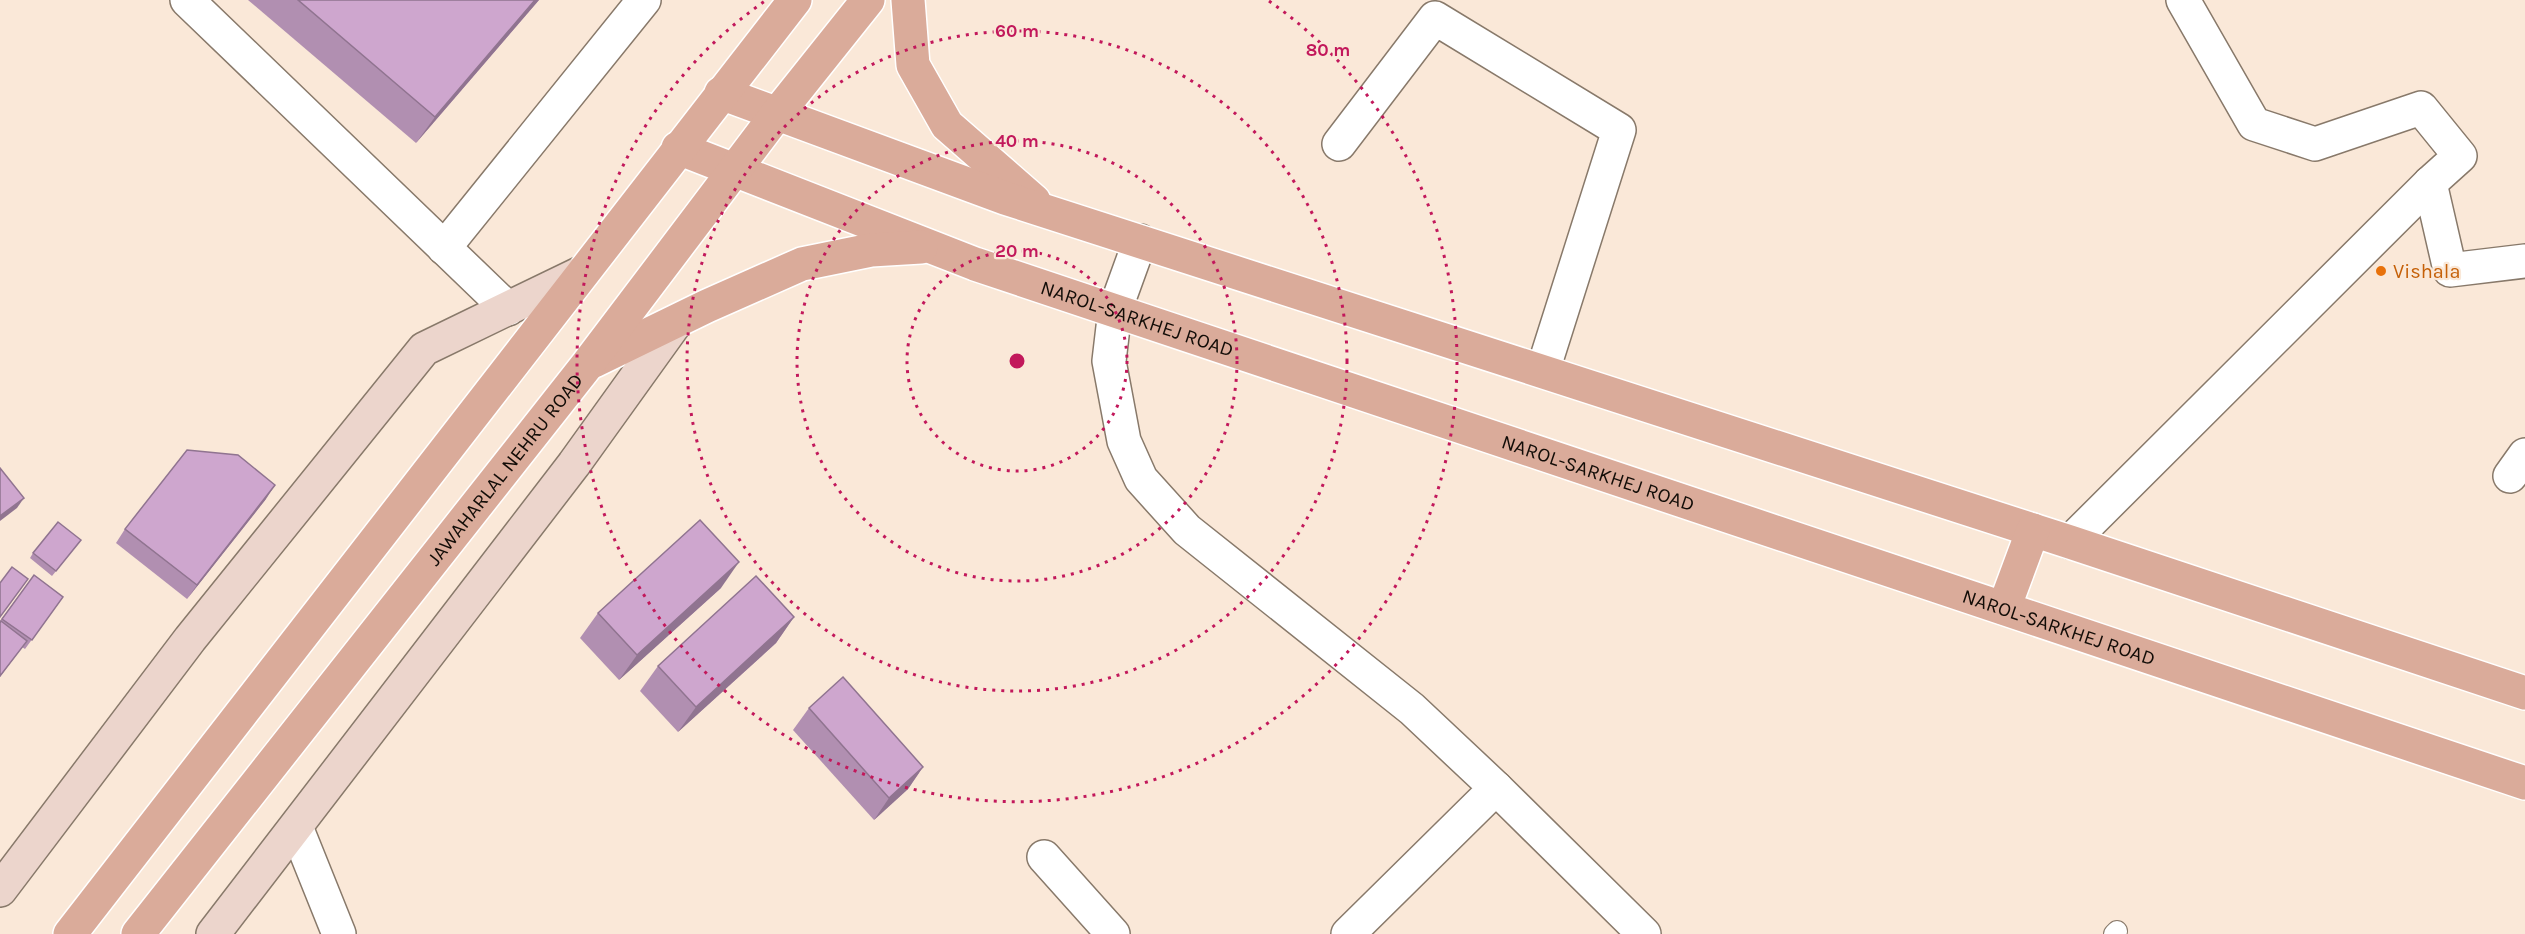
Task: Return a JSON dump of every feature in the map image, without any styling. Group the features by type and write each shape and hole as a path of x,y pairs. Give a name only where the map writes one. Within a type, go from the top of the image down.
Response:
{"main road":[{"path":"70,934 795,0"},
{"name":"JAWAHARLAL NEHRU ROAD","path":"138,934 588,364 777,114 868,0"},
{"path":"908,0 912,65 947,125 1046,211"},
{"path":"721,93 1046,211 1543,370 2525,693"},
{"name":"NAROL-SARKHEJ ROAD","path":"678,148 975,264 2525,783"},
{"path":"588,364 706,306 802,264 871,250 929,246"},
{"path":"2004,608 2033,530"}],"street":[{"path":"444,248 644,0"},
{"path":"2070,542 2430,183 2460,156 2421,108 2315,144 2254,124 2183,0"},
{"path":"192,2 508,309"},
{"path":"1339,144 1435,18 1619,130 1543,370"},
{"path":"2430,183 2450,270 2525,261"},
{"path":"1140,241 1115,310 1109,361 1124,441 1141,479 1188,530 1412,709 1644,934"},
{"path":"0,890 190,639 424,349 581,273"},
{"path":"213,934 574,464 676,322"},
{"path":"1348,934 1496,788"},
{"path":"296,827 339,934"},
{"path":"1044,857 1113,934"}],"building":[{"path":"298,0 535,0 435,117"},
{"path":"187,450 238,455 275,485 197,585 125,529"},
{"path":"0,468 24,498 0,516"},
{"path":"700,520 739,562 637,655 598,613"},
{"path":"58,522 81,540 56,571 33,553"},
{"path":"12,567 28,579 0,617 0,583"},
{"path":"34,575 63,597 32,640 2,619"},
{"path":"756,576 794,617 696,707 658,666"},
{"path":"1,621 27,641 0,676 0,623"},
{"path":"843,677 923,767 889,798 809,708"}],"place":[{"name":"Vishala","path":"2381,271"}]}
